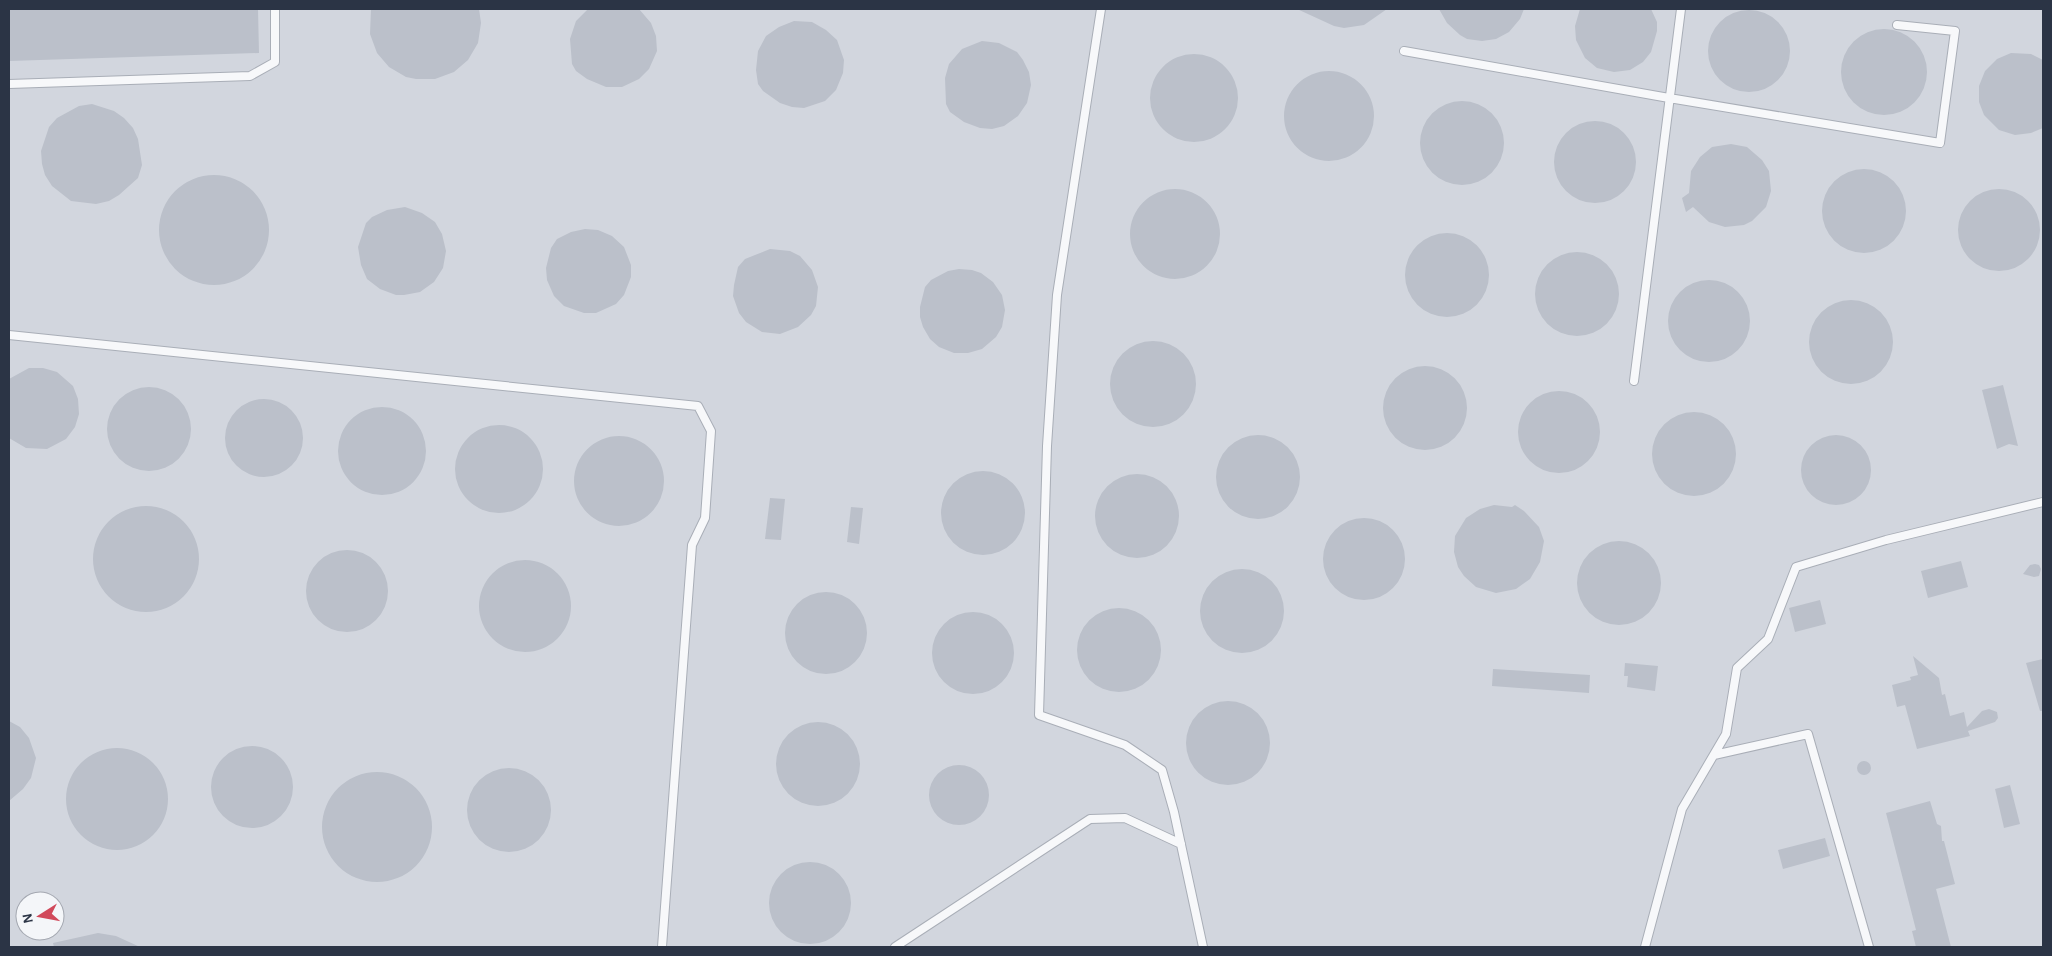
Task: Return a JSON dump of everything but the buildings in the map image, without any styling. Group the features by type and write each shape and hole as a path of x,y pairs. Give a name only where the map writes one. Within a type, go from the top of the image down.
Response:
{"lane":[{"path":"9,84 250,76 275,62 275,9"},
{"path":"1101,9 1057,296 1047,446 1039,715 1125,745 1162,770 1181,844 1203,947"},
{"path":"1634,381 1681,9"},
{"path":"1404,51 1940,143 1955,30 1897,25"},
{"path":"9,335 698,406 711,431 705,518 692,544 662,947"},
{"path":"1645,947 1682,809 1726,734 1737,668 1768,639 1796,567 1886,540 2043,502"},
{"path":"1714,755 1808,734 1870,947"},
{"path":"895,947 1090,819 1125,818 1181,844"}],"shaded area":[{"path":"9,9 2043,9 2043,947 9,947"}]}
